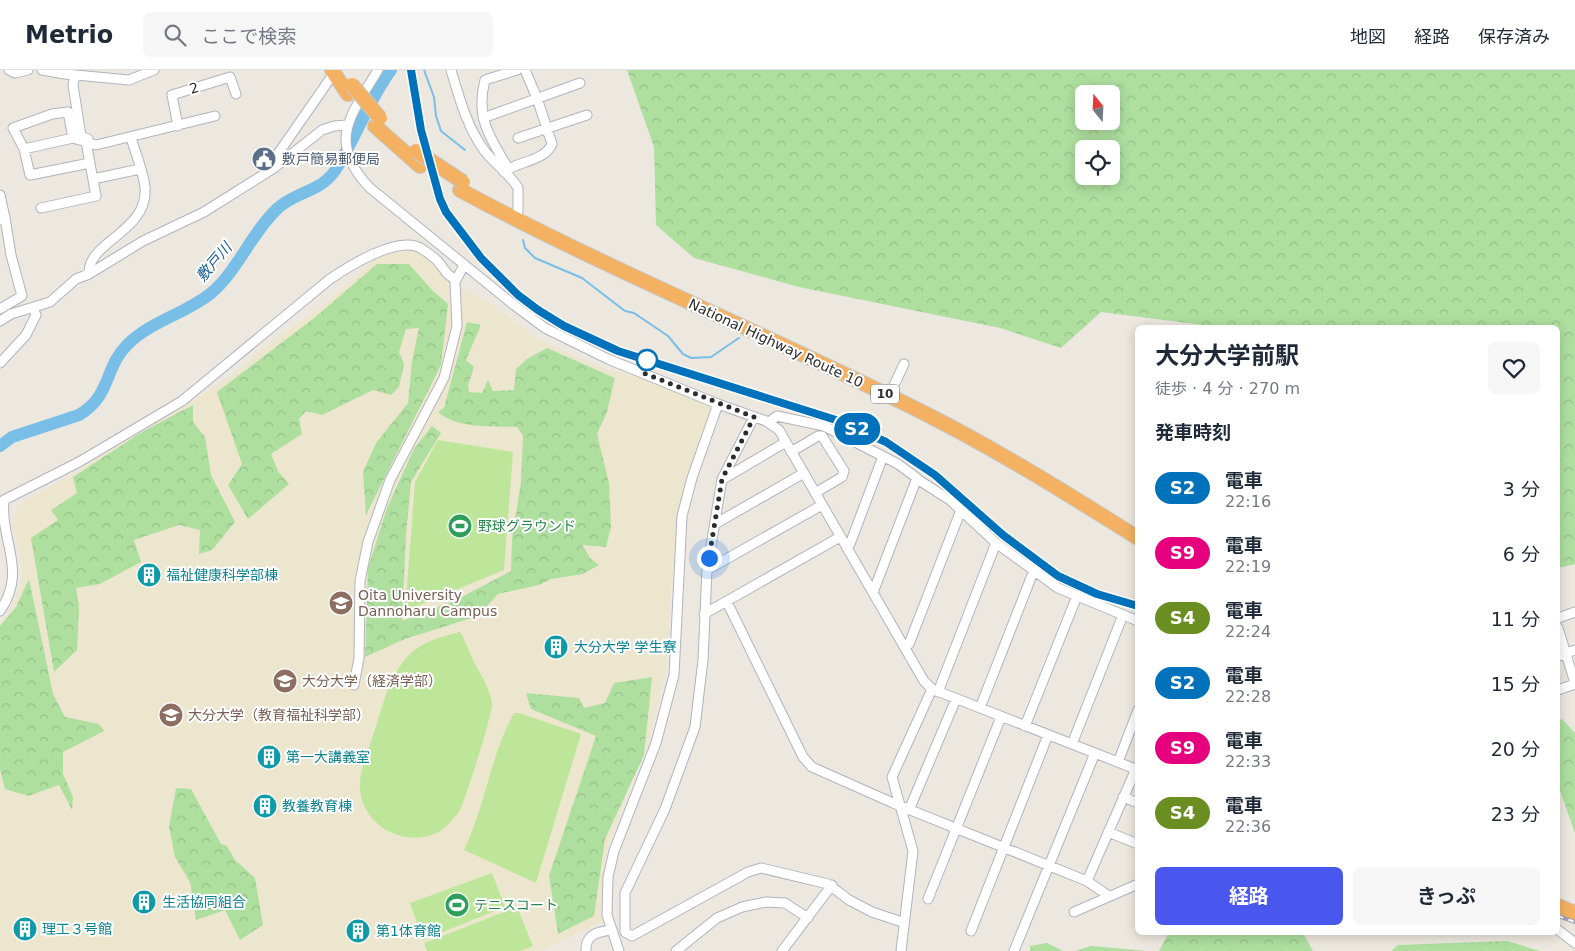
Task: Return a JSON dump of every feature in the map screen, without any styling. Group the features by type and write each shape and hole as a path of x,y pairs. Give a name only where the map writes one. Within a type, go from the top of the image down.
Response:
{"highway":[{"name":"National Highway Route 10","path":"336,71 377,122 420,166 621,271 889,396 1000,454 1135,536"},
{"name":"National Highway Route 10","path":"377,122 461,186"},
{"path":"1560,907 1575,913"}],"street":[{"path":"10,70 15,73 28,70"},
{"path":"42,70 129,80 154,70"},
{"path":"452,70 472,129 484,150 506,170"},
{"path":"515,215 518,188 489,138 483,118 481,93 484,80 517,70"},
{"path":"506,170 530,161 549,149 552,144 537,98 525,70"},
{"path":"261,177 336,71"},
{"path":"375,71 347,125 346,142 348,155 356,172 370,188 527,316 558,335 718,404 769,422 778,428 924,681 935,690 1135,769"},
{"path":"41,208 96,196 88,139 81,136 73,85 75,75"},
{"name":"2","path":"178,126 172,95 230,77 236,94"},
{"path":"483,118 580,83"},
{"path":"73,138 68,112 52,114 13,128 24,149 30,175 90,162"},
{"path":"518,138 587,115"},
{"path":"24,149 73,138 96,145 215,116"},
{"path":"0,321 11,314 50,302 76,279 89,274 142,241 198,216 261,177 322,130 334,126 347,125"},
{"path":"89,274 88,264 93,257 130,226 143,206 145,188 131,138"},
{"path":"93,179 140,169"},
{"path":"0,195 3,219 22,296 0,309"},
{"path":"0,611 13,585 12,569 2,524 4,500 79,462 182,402 330,279 355,263 381,252 413,245 440,263 448,276 456,279"},
{"path":"354,685 359,658 360,581 368,542 390,480 444,378 457,326 456,279 464,265"},
{"path":"0,362 18,346 26,335 36,315 33,308"},
{"path":"889,396 904,364"},
{"path":"618,951 610,930 606,900 608,877 614,851 656,743 674,675 682,516 692,478 718,404"},
{"path":"769,422 777,416 824,426 898,464 914,474 917,479 948,498 996,543 1058,588 1135,620"},
{"path":"754,417 722,479 707,570 704,614 704,660 695,727 665,809 625,893 625,932 632,936 748,872 761,868 832,885 849,900 872,912 902,922"},
{"path":"791,452 818,436 822,436 844,471 842,477 815,493"},
{"path":"722,479 786,442"},
{"path":"846,547 850,544 882,459"},
{"path":"715,524 804,473"},
{"path":"872,591 917,479"},
{"path":"707,570 822,506"},
{"path":"904,647 909,644 961,510"},
{"path":"704,614 840,536"},
{"path":"901,951 902,922 913,850 892,777 935,690 996,543"},
{"path":"980,708 1034,570"},
{"path":"1025,726 1077,596"},
{"path":"727,602 806,762 812,767 899,806 1087,881 1108,896"},
{"path":"1560,617 1575,612"},
{"path":"1072,744 1123,615"},
{"path":"1560,689 1575,684 1561,654 1575,650"},
{"path":"909,810 956,699"},
{"path":"928,899 1001,716"},
{"path":"1118,762 1135,718"},
{"path":"971,931 1048,735"},
{"path":"1014,951 1095,753"},
{"path":"1087,881 1135,774"},
{"path":"1123,797 1135,802"},
{"path":"1108,832 1135,843"},
{"path":"782,951 832,885"},
{"path":"1074,912 1135,885"},
{"path":"676,951 717,918 742,907 766,902 785,903 808,918"},
{"path":"586,951 587,940 592,935 610,930"},
{"path":"1560,932 1575,943"}],"shaded area":[{"name":"Oita University Dannoharu Campus","path":"411,250 434,262 450,281 485,300 537,339 608,370 722,397 696,468 681,523 671,585 666,669 647,748 631,783 606,854 603,880 604,921 541,951 0,951 0,623 7,616 19,590 23,565 12,526 16,511 24,501 78,471 118,443 183,407 232,375 273,340 316,311 355,278 375,258"}],"green space":[{"path":"627,70 1575,70 1575,564 1560,568 1560,325 1203,325 1101,312 1061,348 1000,328 799,287 694,258 656,225 654,147"},
{"path":"377,264 409,264 432,290 448,304 441,365 366,515 363,472 376,443 408,403 412,361 419,328 406,329 399,352 404,364 399,387 391,395 373,390 322,415 306,411 299,419 302,434 271,454 278,471 289,484 248,519 228,485 242,464 217,392 313,319"},
{"path":"467,322 481,325 466,360 474,367 468,386 469,392 482,393 488,380 493,391 514,390 516,369 527,359 547,348 615,378 607,412 597,434 609,483 611,527 606,547 582,545 591,559 599,565 583,574 551,579 539,585 498,594 478,616 405,639 365,657 368,568 387,508 414,449 432,426 441,433 411,482 406,536 402,621 456,600 511,571 512,538 521,482 523,436 517,427 465,424 438,412 444,408"},
{"path":"193,405 193,422 205,437 211,475 235,522 212,550 199,554 200,530 179,525 134,540 141,562 100,584 76,588 79,606 77,650 54,672 31,538 58,520 51,510 77,493 73,477 142,432"},
{"name":"野球グラウンド","path":"438,440 513,452 504,570 405,611 415,482"},
{"path":"29,579 53,694 65,717 99,724 104,731 63,752 63,774 73,797 72,810 59,785 28,796 5,789 0,770 0,626 16,607"},
{"path":"460,632 491,698 491,711 483,740 472,777 456,816 443,829 429,836 415,838 400,836 387,830 375,821 366,810 361,796 360,781 365,759 388,689 399,668 414,651 424,644"},
{"path":"652,677 644,755 605,839 594,916 558,934 549,876 596,736 531,709 526,693 579,698 584,708 605,703 614,683"},
{"path":"514,713 581,734 536,883 464,850 471,834 499,746"},
{"path":"1562,719 1575,733 1575,833 1560,791 1560,720"},
{"path":"176,788 191,789 221,844 227,846 235,860 255,878 263,925 240,940 225,910 196,920 190,882 175,857 169,827"},
{"name":"テニスコート","path":"492,873 505,907 423,940 410,903"},
{"name":"テニスコート","path":"517,907 533,946 520,951 427,951 424,943"},
{"path":"1167,935 1304,935 1313,951 1159,951"},
{"path":"1507,941 1540,951 1391,951 1398,945"},
{"path":"1047,943 1063,951 1030,951 1030,946"},
{"path":"1091,946 1147,951 1075,951"}],"waterway":[{"name":"敷戸川","path":"0,446 12,437 79,415 90,407 103,390 114,363 127,345 146,330 200,301 220,285 268,218 278,208 285,202 316,187 330,177 391,70"},
{"path":"424,70 434,97 436,116 441,131 465,150"},
{"path":"523,240 525,248 535,258 582,278 625,311 634,313 668,336 683,354 691,358 711,357 739,338"}],"railway":[{"path":"411,70 418,118 445,208 479,256 509,286 533,305 557,321 608,346 764,398 803,409 873,436 910,457 932,473 994,528 1037,562 1060,577 1088,590 1135,605"},
{"path":"1560,917 1575,922"}],"train":[{"name":"S2","path":"411,70 421,130 440,199 446,212 481,258 518,295 538,310 564,326 618,351 836,420 886,442 935,475 1003,535 1058,576 1097,594 1135,605"}],"place":[{"name":"敷戸簡易郵便局","path":"264,159"},
{"name":"野球グラウンド","path":"460,526"},
{"name":"福祉健康科学部棟","path":"149,575"},
{"name":"Oita University Dannoharu Campus","path":"341,603"},
{"name":"大分大学 学生寮","path":"556,647"},
{"name":"大分大学（経済学部）","path":"285,681"},
{"name":"大分大学（教育福祉科学部）","path":"171,715"},
{"name":"第一大講義室","path":"269,757"},
{"name":"教養教育棟","path":"265,806"},
{"name":"生活協同組合","path":"144,902"},
{"name":"テニスコート","path":"457,905"},
{"name":"理工３号館","path":"25,929"},
{"name":"第1体育館","path":"358,931"}],"route":[{"path":"647,360 641,372 729,409 754,417 722,479 709,558"}]}
